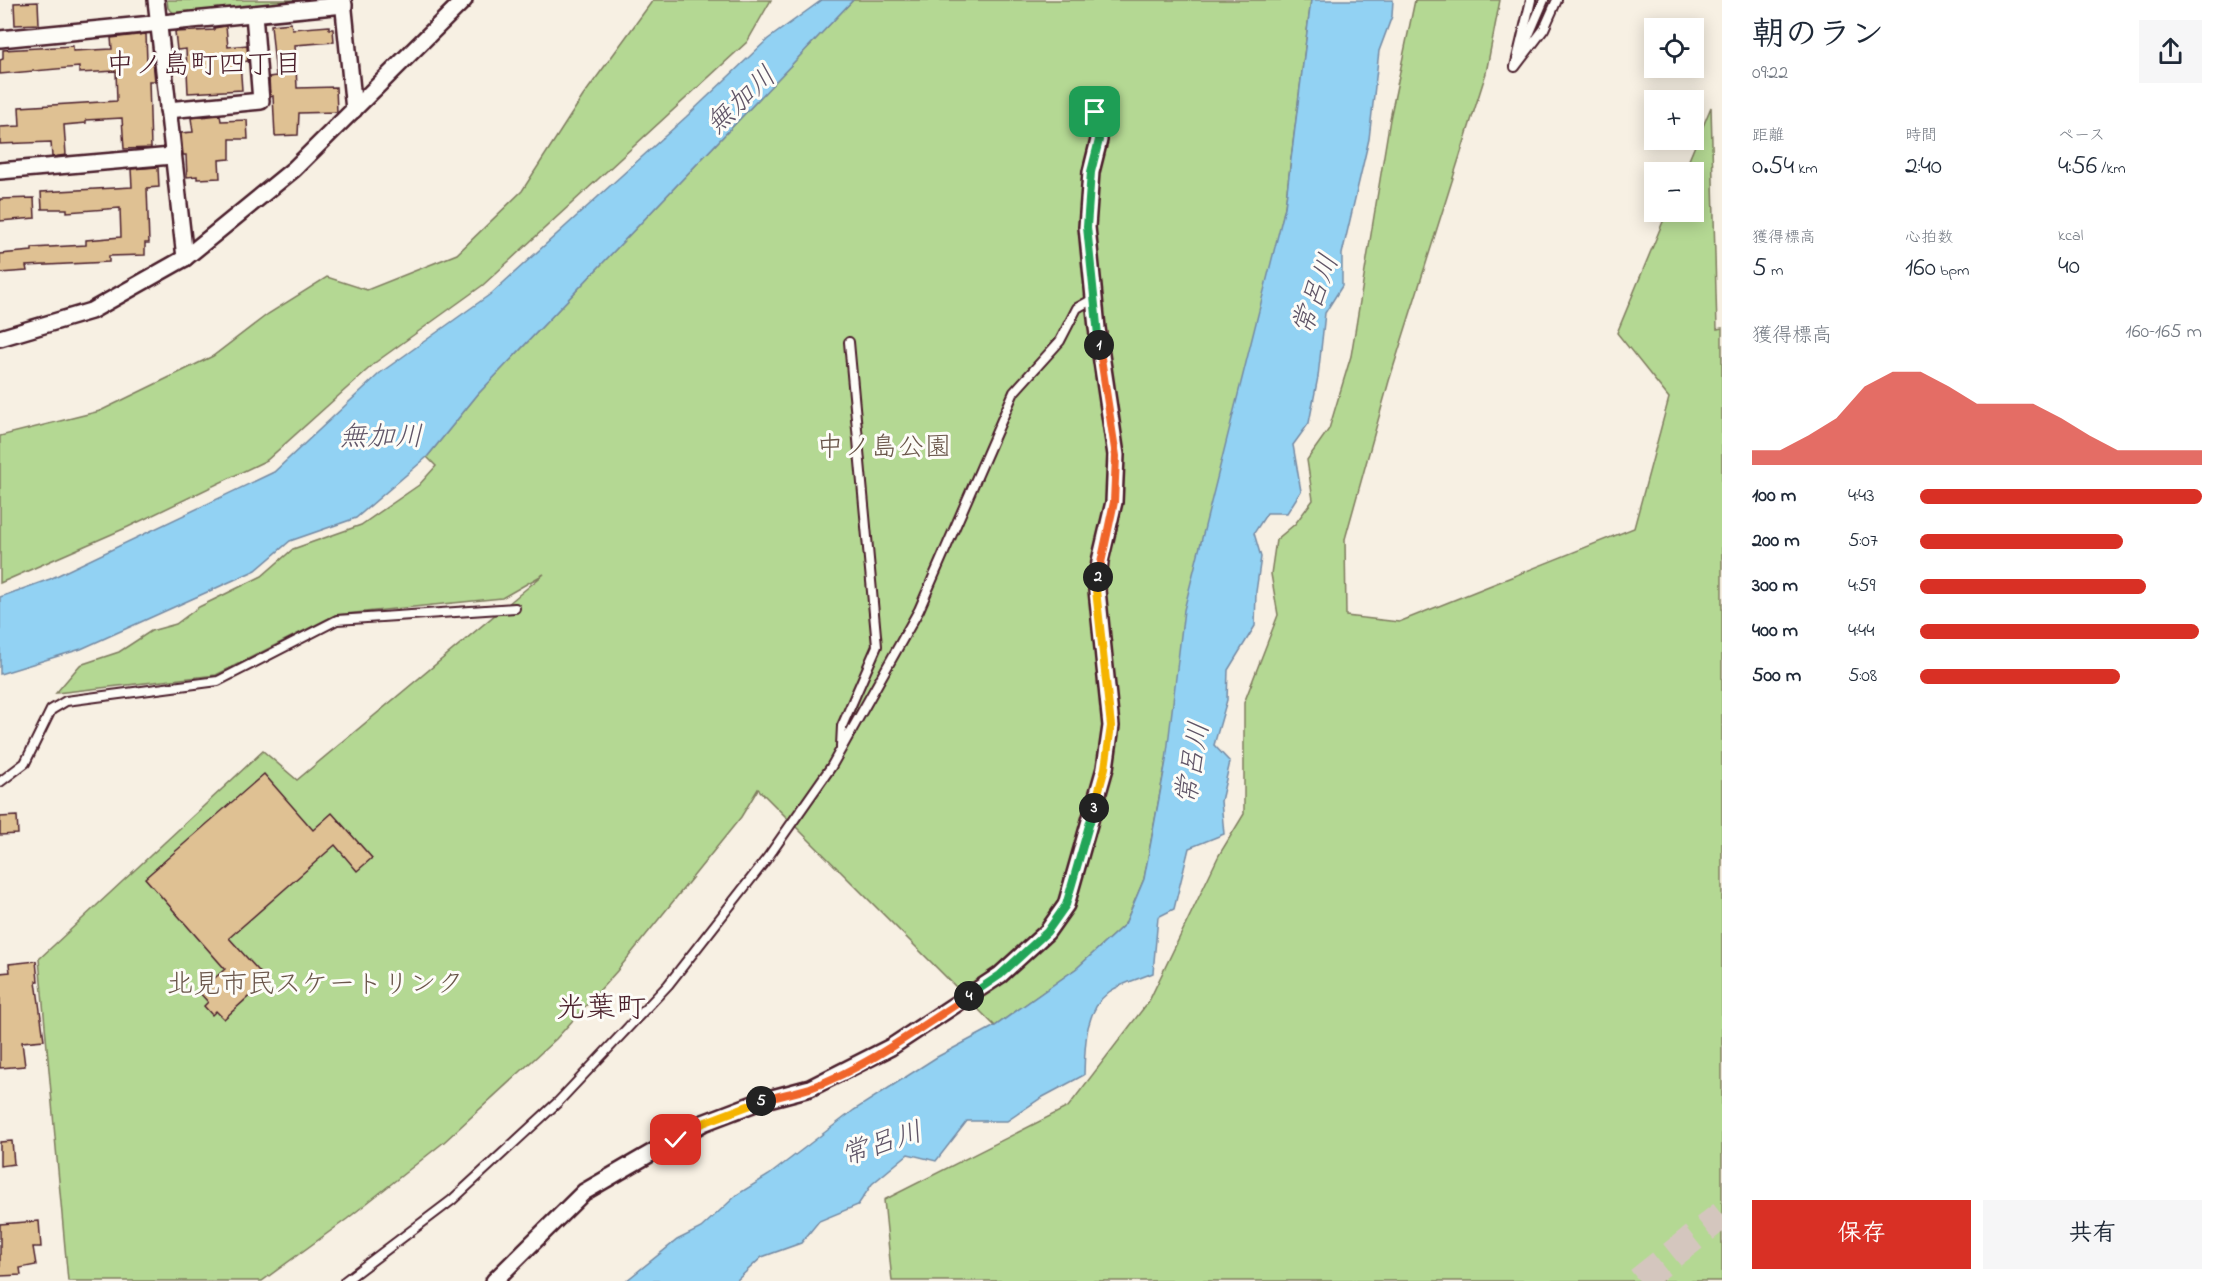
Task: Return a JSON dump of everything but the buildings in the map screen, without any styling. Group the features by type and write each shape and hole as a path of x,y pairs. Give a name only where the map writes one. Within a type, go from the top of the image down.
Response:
{"street":[{"path":"156,0 185,258"},
{"path":"0,338 91,311 185,258 294,169 464,0"},
{"path":"0,39 344,3 354,110"},
{"path":"168,110 261,101 254,14"},
{"path":"494,1281 584,1192 703,1123 761,1101 810,1088 891,1047 1000,975 1047,932 1066,905 1105,768 1111,726 1096,590 1100,561 1114,502 1116,456 1094,299 1087,227 1091,172 1099,140 1095,112"},
{"path":"0,171 172,156"}],"lane":[{"path":"1515,67 1531,0"},
{"path":"1515,67 1544,0"},
{"path":"1515,67 1544,29 1557,0"},
{"path":"345,1281 452,1200 558,1102 660,993 768,857 841,747 919,610 1014,392 1060,341 1077,308 1094,299"},
{"path":"841,747 842,726 877,646 849,342"},
{"path":"0,782 25,763 51,710 66,701 218,681 337,620 515,608"}],"green space":[{"path":"167,0 314,0 174,13 168,8"},
{"path":"653,0 771,0 747,42 483,285 376,362 267,460 128,527 0,583 0,436 100,411 213,356 268,314 327,277 367,290 457,254 522,191 583,96"},
{"name":"中ノ島公園","path":"853,0 1311,0 1285,207 1166,761 1144,879 1125,924 1077,968 995,1026 758,789 741,817 617,971 556,1039 444,1142 347,1219 262,1281 68,1281 39,959 263,751 297,780 544,574 502,598 335,615 216,675 56,693 80,665 119,652 151,631 176,624 199,607 262,576 293,549 361,525 419,485 436,466 427,457 478,394"},
{"path":"1415,0 1500,0 1486,73 1389,381 1345,539 1346,616 1399,622 1634,528 1669,398 1617,333 1663,222 1704,222 1704,162 1688,162 1693,150 1704,150 1704,124 1711,107 1717,329 1722,328 1722,1281 892,1281 884,1200 1068,1107 1149,1001 1219,855 1244,814 1244,703 1278,615 1271,574 1276,540 1295,524 1313,500 1307,460 1329,429 1351,356 1390,119"}],"water":[{"name":"無加川","path":"822,0 853,0 478,394 427,457 356,518 290,541 256,570 81,649 0,674 0,597 50,579 274,472 380,373 492,293 686,117 768,39"},
{"name":"常呂川","path":"1311,0 1393,0 1392,16 1379,51 1369,139 1342,254 1342,286 1325,313 1318,377 1309,423 1293,445 1301,491 1287,513 1267,513 1254,533 1261,557 1256,592 1255,626 1228,670 1227,700 1214,745 1230,762 1221,801 1224,834 1189,848 1174,909 1158,917 1153,973 1119,986 1101,1000 1090,1019 1084,1075 1041,1098 1007,1121 967,1121 936,1161 908,1154 872,1184 858,1205 819,1221 801,1243 762,1257 736,1281 626,1281 677,1240 701,1228 738,1194 769,1175 854,1110 937,1057 995,1026 1077,968 1125,924 1144,879 1166,761 1184,610 1285,207"}],"tunnel":[{"path":"1639,1281 1722,1215"}],"district":[{"name":"中ノ島町四丁目","path":"204,63"},
{"name":"光葉町","path":"601,1007"}],"route":[{"path":"676,1140 703,1123 761,1101 810,1088 891,1047 1000,975 1047,932 1066,905 1105,768 1111,726 1096,590 1100,561 1114,502 1116,456 1108,415 1089,265 1088,199 1091,172 1099,140 1095,112"}],"park label":[{"name":"北見市民スケートリンク","path":"315,983"}]}
